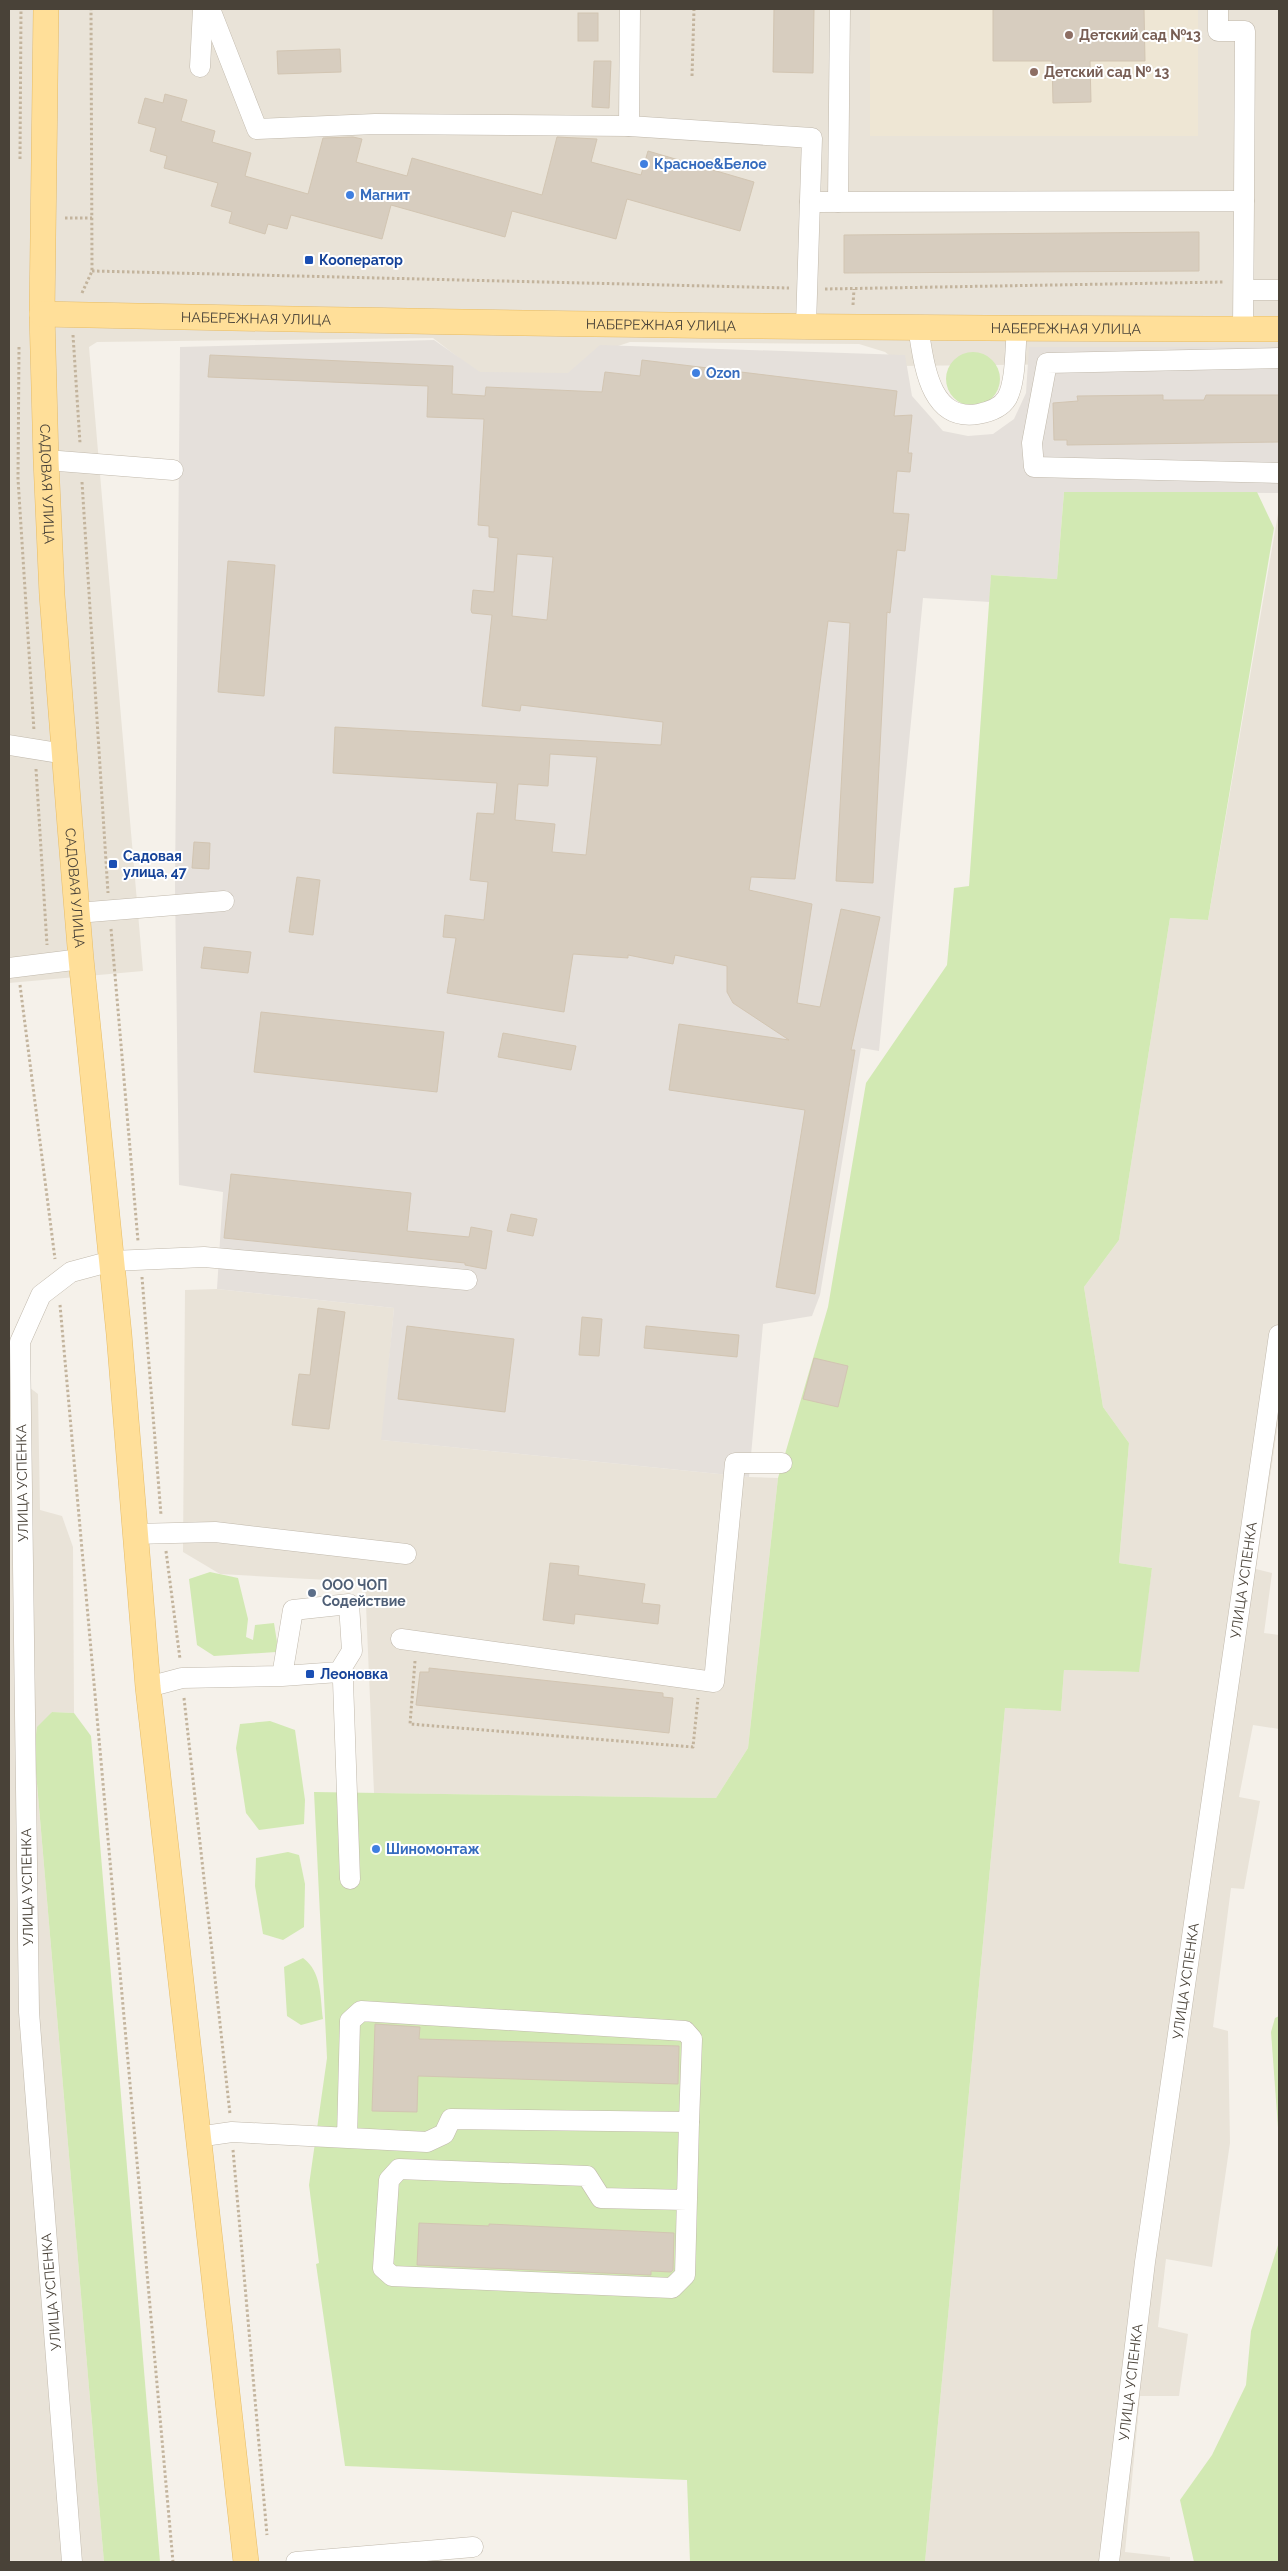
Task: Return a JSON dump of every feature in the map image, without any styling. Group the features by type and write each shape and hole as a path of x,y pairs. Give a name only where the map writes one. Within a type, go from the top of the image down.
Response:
{"main road":[{"name":"САДОВАЯ УЛИЦА","path":"46,9 42,314 52,595 81,959 112,1261 148,1687 246,2562"},
{"name":"НАБЕРЕЖНАЯ УЛИЦА","path":"42,314 536,324 806,325 1017,329 1279,329"}],"street":[{"path":"200,67 203,9"},
{"path":"210,9 257,129 375,124 629,126 812,138 806,325"},
{"path":"629,126 630,9"},
{"path":"838,202 840,9"},
{"path":"1218,9 1218,31 1245,31 1243,329"},
{"path":"810,202 1244,201"},
{"path":"1244,286 1279,290"},
{"path":"918,327 929,385 941,402 956,412 981,413 1001,405 1011,389 1017,329"},
{"path":"1014,363 1279,358"},
{"path":"1047,363 1032,443 1034,467 1279,473"},
{"path":"46,460 173,470"},
{"path":"9,744 65,754"},
{"path":"77,913 224,901"},
{"path":"13,968 81,959"},
{"name":"УЛИЦА УСПЕНКА","path":"72,2562 29,2012 20,1342 42,1295 70,1272 112,1261 204,1258 467,1280"},
{"name":"УЛИЦА УСПЕНКА","path":"1108,2562 1146,2262 1279,1334"},
{"path":"401,1639 706,1687 735,1463 782,1463"},
{"path":"134,1534 215,1532 406,1554"},
{"path":"282,1676 293,1610 349,1604 352,1651 339,1672"},
{"path":"148,1687 182,1678 282,1676 339,1672"},
{"path":"339,1672 343,1681 350,1879"},
{"path":"347,2138 350,2021 361,2011 684,2031 692,2039 685,2275 672,2288 392,2276 383,2268 389,2180 399,2170 587,2176 600,2198 687,2200"},
{"path":"198,2137 232,2132 427,2142 444,2134 451,2119 689,2122"},
{"path":"296,2562 473,2547"}],"path":[{"path":"90,9 92,272 72,315 109,910 164,1533 182,1678"},
{"path":"692,76 694,9"},
{"path":"92,272 807,288 1244,286"},
{"path":"13,968 58,1282 172,2562"},
{"path":"415,1654 410,1724 693,1747 706,1687"}],"shaded area":[{"path":"9,9 1279,9 1279,362 897,366 894,359 885,352 859,344 630,342 612,348 596,380 485,378 433,338 97,342 89,347 143,971 9,983"},
{"name":"Детский сад № 13","path":"870,9 1198,9 1198,136 870,136"},
{"path":"434,340 480,372 568,373 600,345 905,355 912,396 943,431 968,436 993,434 1014,419 1026,393 1029,347 1279,347 1279,493 1064,492 1057,579 991,575 990,602 923,598 879,1051 861,1048 820,1295 812,1316 763,1324 749,1477 381,1440 394,1308 217,1289 223,1192 179,1185 175,886 180,347"},
{"path":"1279,508 1279,1417 1256,1569 1272,1573 1264,1633 1279,1635 1279,1729 1253,1725 1239,1797 1260,1801 1244,1889 1231,1888 1213,2027 1228,2031 1230,2143 1212,2267 1166,2259 1158,2327 1188,2334 1179,2396 1140,2396 1125,2552 1170,2557 1170,2562 925,2562 1005,1708 1061,1711 1064,1670 1138,1672 1152,1568 1119,1563 1129,1443 1103,1407 1084,1287 1119,1240 1170,918 1208,920"},
{"path":"217,1289 394,1308 382,1440 749,1477 778,1478 748,1748 716,1798 374,1793 365,1582 220,1574 183,1552 185,1290"},
{"path":"9,1372 38,1394 40,1510 62,1516 73,1547 74,1713 52,1712 34,1749 104,2562 9,2562"}],"green space":[{"path":"968,352 978,352 988,356 996,364 1000,379 996,394 988,402 978,406 968,406 958,402 950,394 946,384 946,374 950,364 958,356"},
{"path":"1064,492 1257,492 1274,528 1208,920 1170,918 1119,1240 1084,1287 1103,1407 1129,1443 1119,1563 1152,1568 1139,1672 1064,1670 1061,1711 1005,1708 925,2562 690,2562 687,2480 345,2466 316,2264 319,2263 309,2185 327,2058 314,1792 716,1798 748,1748 778,1478 828,1307 866,1083 947,965 954,888 969,886 991,575 1057,579"},
{"path":"210,1572 238,1578 248,1619 246,1637 253,1640 255,1625 274,1623 277,1642 276,1652 214,1656 197,1645 189,1579"},
{"path":"52,1712 74,1713 91,1736 160,2562 104,2562 34,1749 37,1727"},
{"path":"270,1721 295,1730 305,1800 304,1824 259,1830 246,1813 236,1748 240,1724"},
{"path":"288,1852 299,1855 305,1884 304,1927 283,1940 263,1934 255,1886 256,1858"},
{"path":"303,1958 314,1970 317,1977 323,2019 301,2025 287,2016 284,1967"},
{"path":"1279,2016 1279,2141 1271,2032 1275,2018"},
{"path":"1279,2242 1279,2562 1194,2562 1180,2500 1212,2455 1246,2385 1251,2331"}],"building":[{"path":"774,9 814,9 813,73 773,72"},
{"name":"Детский сад №13","path":"993,9 1144,9 1145,61 1090,61 1091,102 1053,103 1052,61 993,61"},
{"path":"578,13 598,13 598,41 578,41"},
{"path":"340,49 341,72 278,74 277,51"},
{"path":"594,61 611,61 609,108 592,107"},
{"path":"165,94 187,100 181,121 215,131 212,142 251,153 245,176 308,194 323,138 353,137 362,139 356,162 407,176 412,158 542,195 557,137 597,139 591,162 641,175 648,151 754,182 740,231 627,199 616,239 512,211 505,237 391,205 382,239 291,215 287,229 268,224 265,234 229,223 232,212 211,206 218,183 164,168 167,156 150,151 156,128 138,123 145,98 163,103"},
{"path":"1199,232 1199,271 844,273 844,235"},
{"path":"210,355 453,366 452,394 485,396 486,387 602,392 605,372 640,376 642,360 897,391 894,416 912,415 908,453 912,453 910,472 897,471 893,513 909,514 905,551 897,550 890,613 887,612 873,883 836,881 850,623 828,621 795,879 751,877 749,890 812,904 797,1003 820,1007 841,909 880,917 851,1050 855,1050 815,1294 776,1287 805,1110 669,1090 679,1024 789,1040 733,1003 727,992 727,966 675,955 673,964 628,955 628,958 573,954 564,1012 447,993 456,938 443,937 445,915 484,920 488,882 470,880 477,813 494,814 497,783 333,773 335,727 661,745 663,722 521,705 520,711 482,706 492,615 472,613 471,610 473,590 494,592 498,538 489,537 489,526 478,525 484,419 427,417 428,386 208,377","holes":["517,554 553,557 547,620 512,616","550,754 597,757 586,855 552,852 555,824 515,820 518,784 548,786"]},
{"path":"1163,395 1163,400 1204,400 1206,395 1279,395 1279,442 1067,445 1067,440 1054,440 1053,403 1078,401 1077,396"},
{"path":"228,561 275,565 264,696 218,692"},
{"path":"194,842 210,843 209,869 192,868"},
{"path":"297,877 320,880 313,935 289,932"},
{"path":"204,947 251,952 248,973 201,968"},
{"path":"261,1012 444,1032 437,1092 254,1072"},
{"path":"503,1033 576,1046 571,1070 498,1057"},
{"path":"231,1174 411,1193 407,1231 469,1237 471,1227 492,1231 486,1269 465,1265 465,1263 224,1238"},
{"path":"511,1214 537,1219 533,1236 507,1231"},
{"path":"318,1308 345,1312 329,1429 292,1425 299,1374 310,1375"},
{"path":"582,1317 602,1319 599,1356 579,1355"},
{"path":"407,1326 514,1339 505,1412 398,1399"},
{"path":"646,1326 739,1335 737,1357 644,1348"},
{"path":"814,1358 848,1366 838,1407 803,1399"},
{"path":"550,1563 579,1566 578,1575 645,1584 642,1603 660,1605 658,1624 575,1614 574,1624 543,1620"},
{"path":"429,1668 663,1693 663,1697 673,1698 669,1733 416,1705 420,1672 429,1672"},
{"path":"375,2024 420,2027 419,2039 679,2046 678,2084 418,2076 417,2112 372,2111"},
{"path":"419,2223 489,2226 489,2224 674,2233 673,2270 671,2272 651,2271 651,2275 417,2265"}],"place":[{"name":"Детский сад №13","path":"1069,35"},
{"name":"Детский сад № 13","path":"1034,72"},
{"name":"Красное&Белое","path":"644,164"},
{"name":"Магнит","path":"350,195"},
{"name":"Кооператор","path":"309,260"},
{"name":"Ozon","path":"696,373"},
{"name":"Садовая улица, 47","path":"113,864"},
{"name":"ООО ЧОП Содействие","path":"312,1593"},
{"name":"Леоновка","path":"310,1674"},
{"name":"Шиномонтаж","path":"376,1849"}]}
